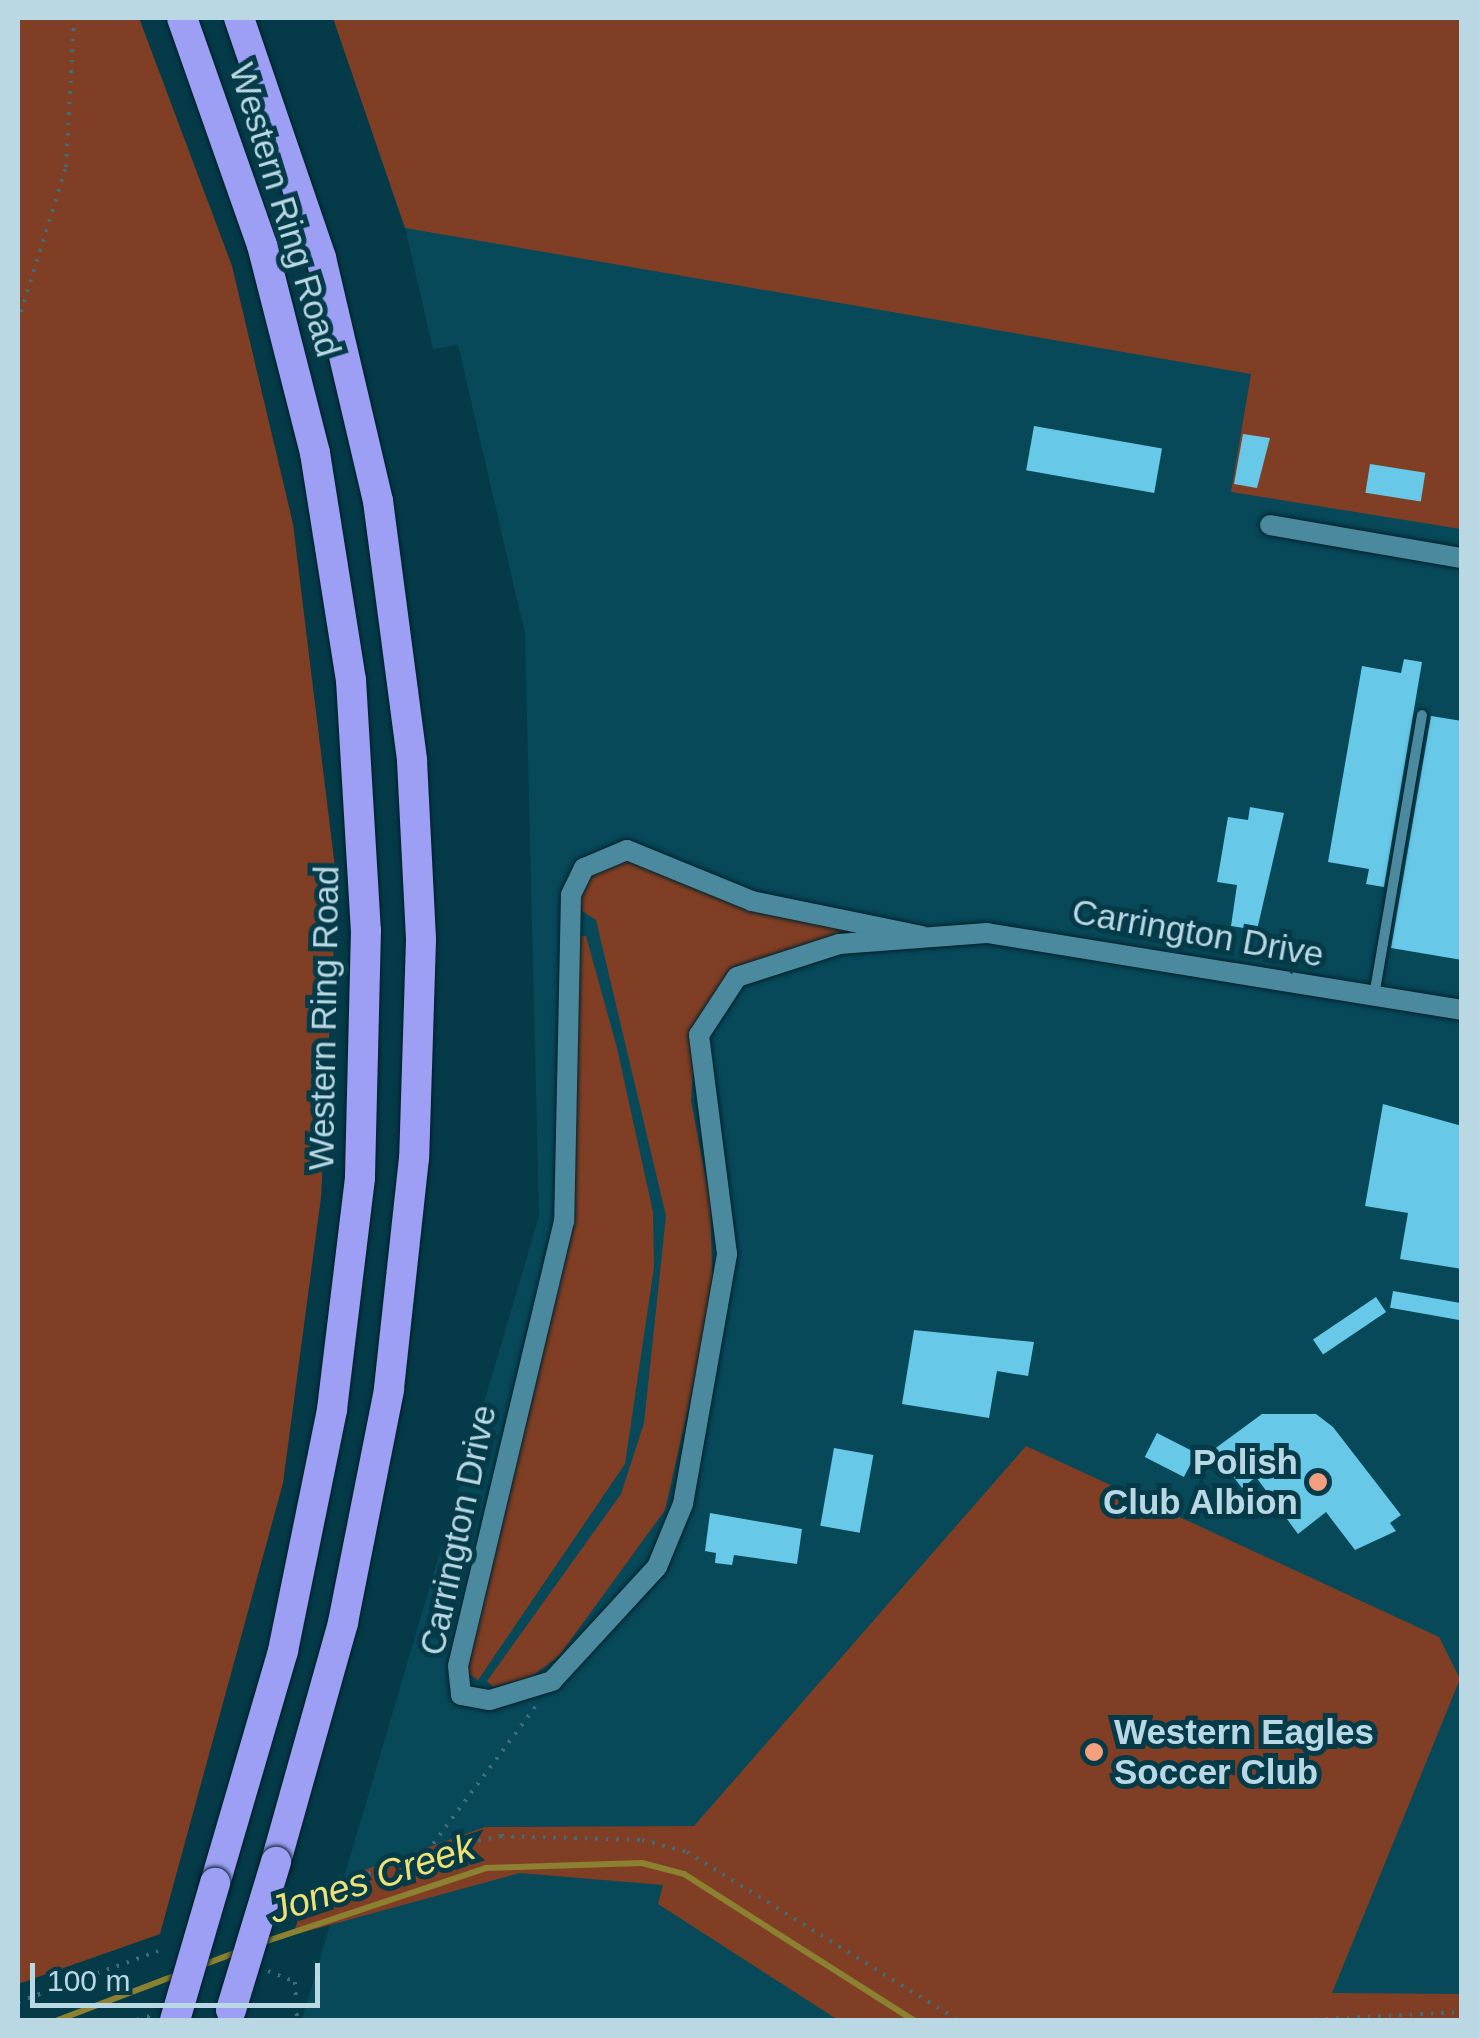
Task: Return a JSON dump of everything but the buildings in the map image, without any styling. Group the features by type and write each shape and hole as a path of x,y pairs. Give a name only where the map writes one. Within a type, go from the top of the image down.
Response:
{"highway":[{"name":"Western Ring Road","path":"175,2020 282,1651 332,1410 360,1178 366,930 351,680 315,453 262,246 182,18"},
{"name":"Western Ring Road","path":"230,2015 343,1623 389,1390 414,1158 421,923 403,671 358,402 311,223 239,18"}],"street":[{"path":"1270,525 1462,558"},
{"name":"Carrington Drive","path":"922,936 752,901 626,850 581,874 571,895 564,1221 458,1666 461,1695 490,1700 552,1681 657,1567 683,1504 726,1254 726,1202 697,1069 712,1002 737,976 781,957 922,936 1020,937 1461,1008"}],"lane":[{"path":"1374,996 1422,715"}],"path":[{"path":"18,322 66,167 74,18"},
{"path":"427,1852 552,1681"},
{"path":"309,1896 427,1852 501,1836 642,1840 687,1852 958,2020"},
{"path":"18,2002 158,1951"},
{"path":"1305,2020 1462,2012"}],"shaded area":[{"path":"18,18 139,18 232,266 293,524 337,884 321,1197 283,1483 160,1934 18,1984"},
{"path":"333,18 1461,18 1461,2020 302,2020 539,1216 525,634 458,345 433,349 405,228"},
{"path":"333,18 1461,18 1461,529 1231,492 1251,374 405,228"},
{"path":"627,850 852,929 739,966 697,1018 691,1101 710,1200 713,1299 665,1510 559,1656 531,1677 493,1687 487,1681 621,1494 644,1423 666,1216 596,920 574,906 584,868"},
{"path":"571,936 586,936 617,1048 653,1212 654,1267 625,1464 478,1680 467,1673 466,1634 555,1266"},
{"name":"Western Eagles Soccer Club","path":"1026,1446 1439,1637 1460,1679 1332,1993 1461,1994 1461,2020 838,2020 658,1904 663,1885 520,1873 293,1935 308,1890 485,1827 694,1826"}],"waterway":[{"name":"Jones Creek","path":"261,1943 486,1868 642,1863 684,1874 913,2020"},
{"name":"Jones Creek","path":"200,1966 240,1951"},
{"name":"Jones Creek","path":"58,2020 179,1974"}],"place":[{"name":"Polish Club Albion","path":"1318,1482"},
{"name":"Western Eagles Soccer Club","path":"1094,1752"}]}
